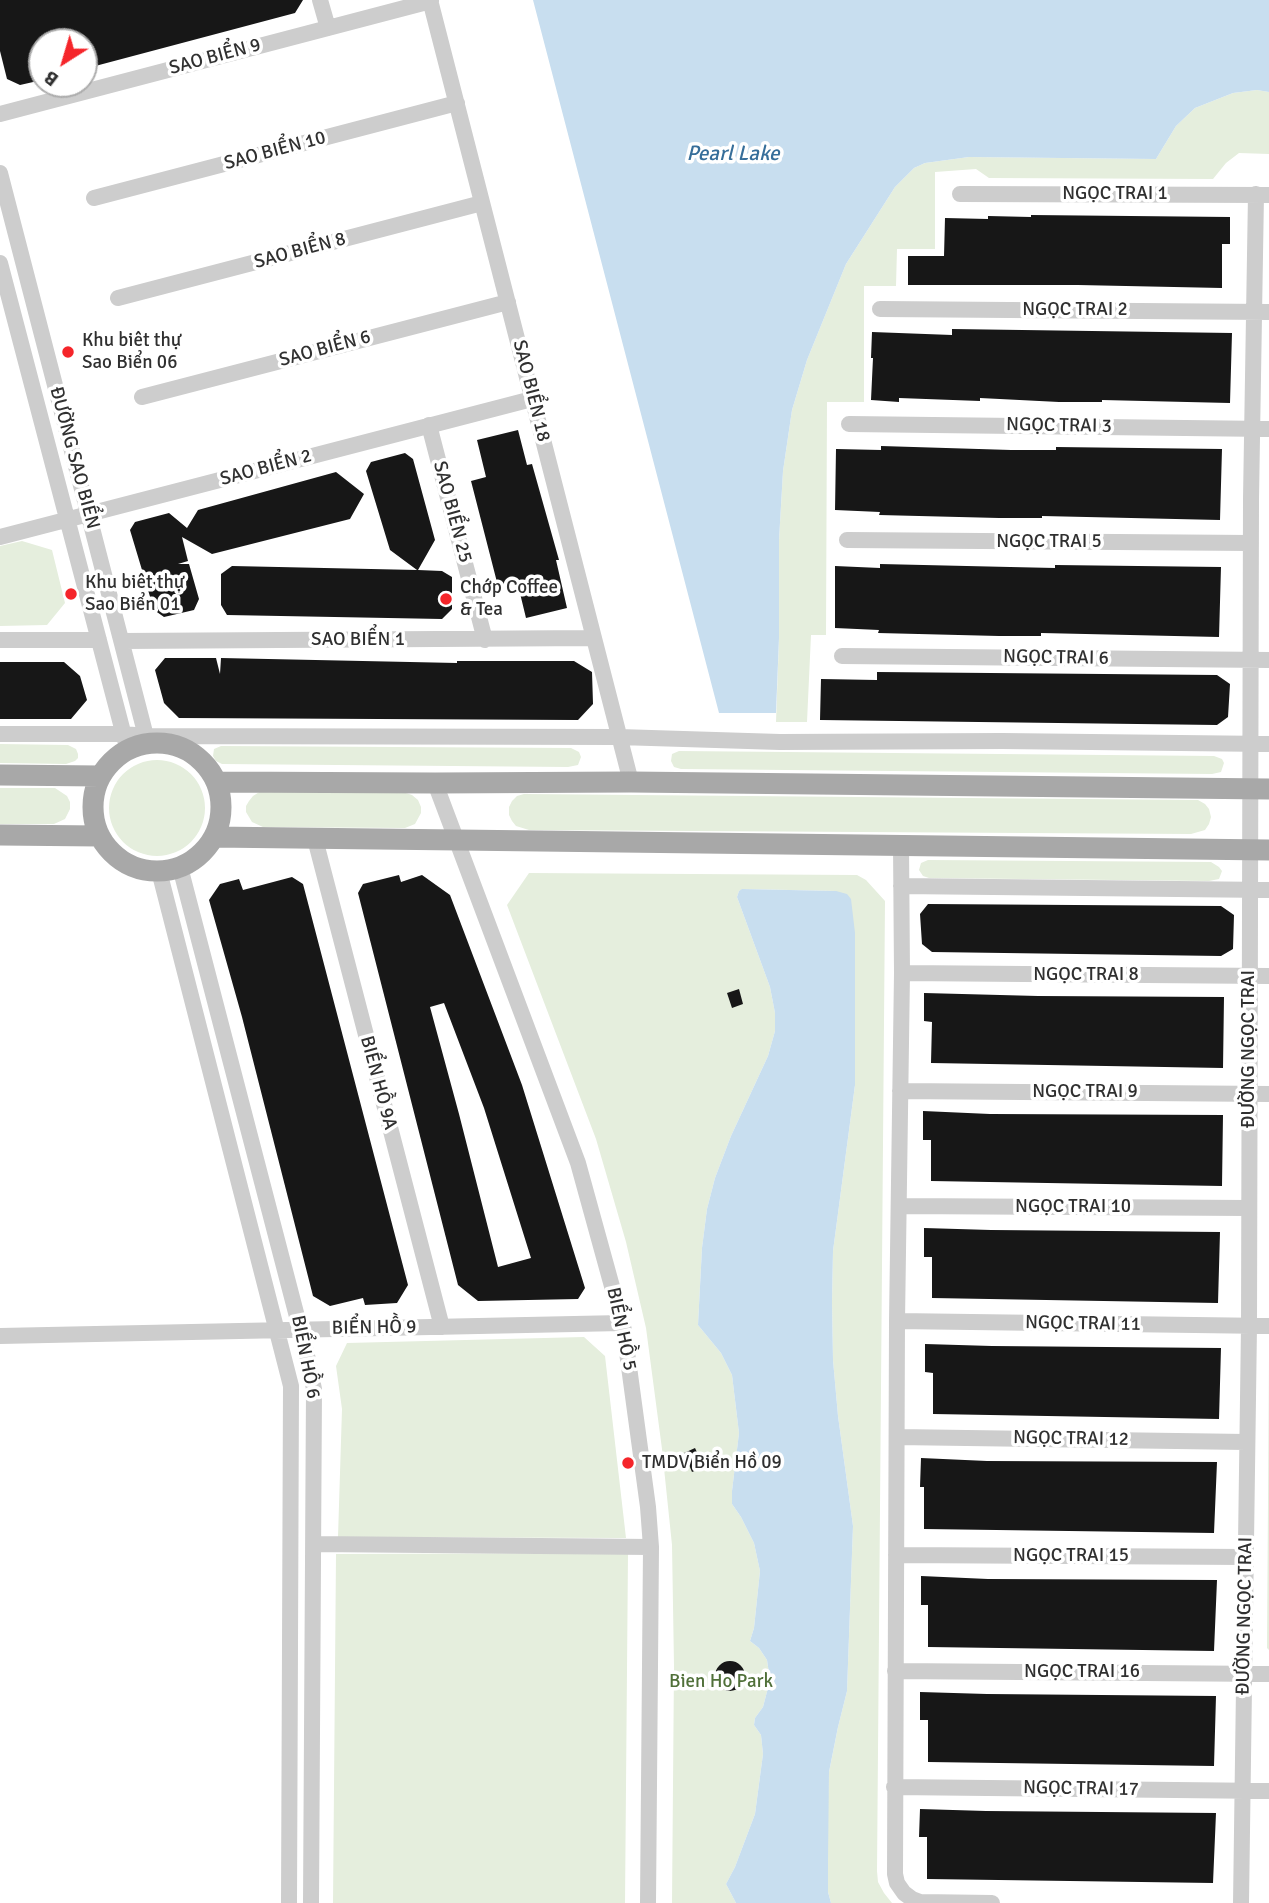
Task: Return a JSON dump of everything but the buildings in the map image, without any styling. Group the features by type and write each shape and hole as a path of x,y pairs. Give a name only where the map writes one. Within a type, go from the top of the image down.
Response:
{"main road":[{"path":"147,740 171,745 193,754 216,782 219,793 221,816 214,837 200,855 180,867 159,871 141,870 129,865 108,849 99,836 92,806 94,790 100,776 122,753 126,742 147,740"},
{"path":"0,775 100,776"},
{"path":"216,782 631,782 1259,789"},
{"path":"0,835 99,836"},
{"path":"214,837 1259,850"}],"street":[{"path":"320,0 328,28"},
{"name":"SAO BIỂN 9","path":"0,114 430,0"},
{"name":"SAO BIỂN 18","path":"430,0 631,782"},
{"name":"SAO BIỂN 10","path":"94,198 457,103"},
{"name":"ĐƯỜNG SAO BIỂN","path":"0,173 147,740"},
{"name":"NGỌC TRAI 1","path":"960,194 1263,195"},
{"name":"ĐƯỜNG NGỌC TRAI","path":"1241,1903 1249,1326 1250,890 1259,850 1259,789 1250,744 1252,428 1262,312 1263,195"},
{"name":"SAO BIỂN 8","path":"118,298 482,203"},
{"name":"ĐƯỜNG SAO BIỂN","path":"0,262 126,742"},
{"name":"SAO BIỂN 6","path":"142,397 508,302"},
{"name":"NGỌC TRAI 2","path":"880,309 1262,312"},
{"name":"SAO BIỂN 2","path":"0,537 533,399"},
{"name":"NGỌC TRAI 3","path":"849,424 1269,429"},
{"name":"SAO BIỂN 25","path":"429,425 485,640"},
{"name":"NGỌC TRAI 5","path":"847,540 1251,543"},
{"name":"SAO BIỂN 1","path":"122,641 594,638"},
{"path":"0,640 99,640"},
{"name":"NGỌC TRAI 6","path":"842,656 1269,660"},
{"path":"0,734 126,742"},
{"path":"147,740 620,737 780,742 1269,744"},
{"name":"BIỂN HỒ 5","path":"435,783 578,1163 622,1323 647,1502 650,1547 648,1903"},
{"name":"BIỂN HỒ 9A","path":"315,839 442,1327"},
{"path":"901,845 895,1874 904,1893 920,1902 992,1903"},
{"name":"BIỂN HỒ 6","path":"180,867 313,1380 311,1903"},
{"name":"BIỂN HỒ 6","path":"159,871 289,1372 292,1397 289,1903"},
{"path":"901,886 1269,890"},
{"name":"NGỌC TRAI 8","path":"902,974 1269,976"},
{"name":"NGỌC TRAI 9","path":"900,1091 1269,1094"},
{"name":"NGỌC TRAI 10","path":"899,1206 1248,1208"},
{"name":"NGỌC TRAI 11","path":"897,1321 1269,1326"},
{"name":"BIỂN HỒ 9","path":"0,1336 622,1323"},
{"name":"NGỌC TRAI 12","path":"897,1437 1246,1442"},
{"path":"314,1544 650,1547"},
{"name":"NGỌC TRAI 15","path":"897,1555 1246,1557"},
{"name":"NGỌC TRAI 16","path":"895,1671 1269,1674"},
{"name":"NGỌC TRAI 17","path":"894,1787 1269,1791"}],"green space":[{"path":"1257,90 1269,92 1269,154 1239,153 1226,163 1213,179 989,178 976,169 935,172 935,249 897,249 896,286 864,286 864,402 827,402 826,635 811,635 807,722 776,722 779,540 783,471 792,410 807,360 846,264 895,187 914,168 925,163 969,157 1156,159 1176,126 1195,108 1233,93"},
{"path":"22,541 52,550 65,603 47,625 0,626 0,546"},
{"path":"0,744 68,745 76,749 78,758 66,764 0,763"},
{"path":"221,746 571,748 579,752 581,757 578,765 568,767 222,764 213,756 214,749"},
{"path":"679,751 1214,756 1222,759 1224,763 1221,772 1212,774 681,769 674,767 671,761 672,754"},
{"path":"157,760 176,763 191,774 202,789 205,808 202,827 191,842 176,853 157,856 138,853 123,842 112,827 109,808 112,789 123,774 138,763"},
{"path":"0,788 55,788 67,796 70,809 65,819 54,824 0,824"},
{"path":"261,791 406,793 418,800 421,813 415,824 405,828 263,827 252,822 246,812 249,801"},
{"path":"524,794 1198,800 1209,809 1211,817 1205,830 1191,834 529,830 516,826 509,815 512,801"},
{"path":"928,860 1211,862 1222,871 1219,879 1209,881 929,878 923,876 919,870 921,863"},
{"name":"Bien Ho Park","path":"529,873 857,875 866,880 885,901 877,1871 878,1882 892,1903 831,1903 828,1892 829,1772 847,1691 853,1526 838,1416 832,1302 833,1251 855,1085 855,1008 836,891 743,889 737,897 770,987 775,1031 768,1056 715,1178 707,1209 702,1248 698,1325 721,1353 732,1375 739,1433 732,1504 754,1543 760,1571 754,1628 750,1641 767,1660 770,1680 763,1707 755,1718 754,1725 761,1735 763,1754 755,1814 726,1884 736,1903 672,1903 672,1545 646,1328 626,1242 596,1139 507,905"},
{"path":"584,1337 605,1356 626,1538 338,1537 342,1409 336,1366 347,1343"},
{"path":"1269,1354 1269,1650 1267,1648"},
{"path":"628,1553 625,1903 333,1903 336,1554"}],"water":[{"name":"Pearl Lake","path":"533,0 1269,0 1269,92 1257,90 1233,93 1195,108 1176,126 1156,159 969,157 925,163 914,168 895,187 846,264 807,360 792,410 783,471 779,540 776,713 719,713"},
{"path":"742,889 836,891 847,894 851,899 855,933 855,1085 833,1251 833,1360 853,1526 847,1691 829,1772 828,1892 831,1903 736,1903 726,1884 755,1814 763,1754 761,1735 754,1725 755,1718 763,1707 770,1680 767,1660 750,1641 754,1628 760,1571 754,1543 732,1504 739,1433 732,1375 721,1353 698,1325 702,1248 707,1209 715,1178 768,1056 775,1031 770,987 737,897"}],"place":[{"name":"Khu biệt thự Sao Biển 06","path":"68,352"},
{"name":"Khu biệt thự Sao Biển 01","path":"71,594"},
{"name":"Chớp Coffee & Tea","path":"446,599"},
{"name":"TMDV Biển Hồ 09","path":"628,1463"}]}
